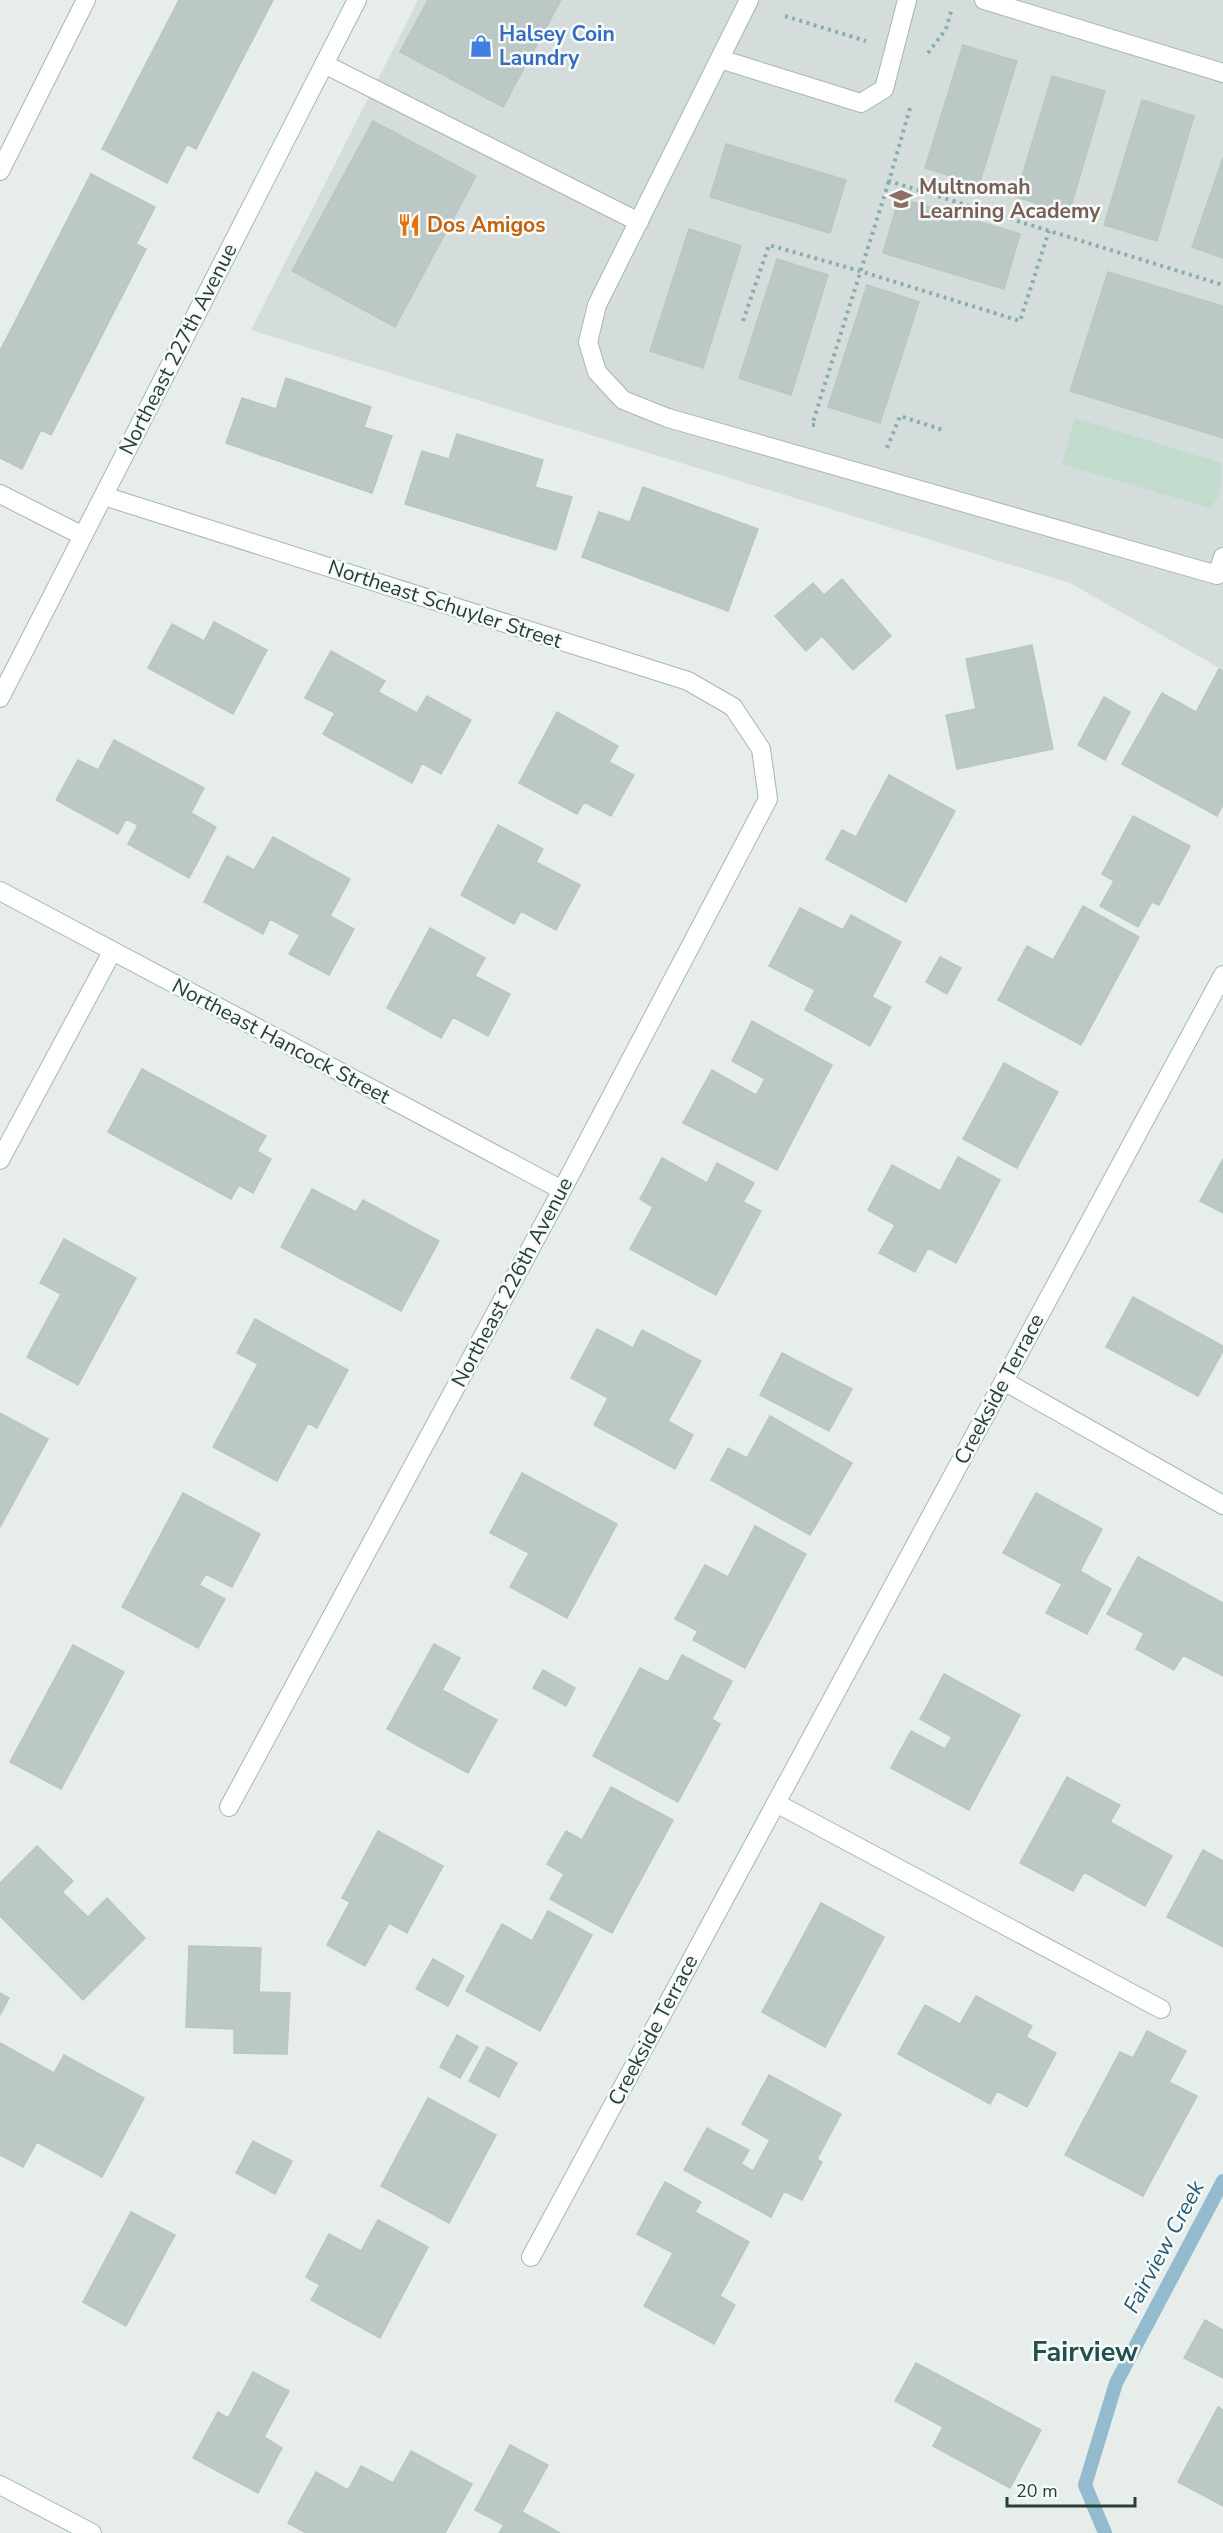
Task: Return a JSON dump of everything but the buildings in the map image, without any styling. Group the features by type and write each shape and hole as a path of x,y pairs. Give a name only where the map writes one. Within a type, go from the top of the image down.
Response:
{"street":[{"path":"0,171 86,0"},
{"name":"Northeast 227th Avenue","path":"0,698 357,0"},
{"path":"749,0 597,305 588,342 597,372 624,400 668,418 1217,575 1223,557"},
{"path":"720,59 861,103 884,89 908,0"},
{"path":"984,0 1223,73"},
{"path":"324,64 639,222"},
{"path":"0,494 83,536"},
{"name":"Northeast Schuyler Street","path":"104,495 688,681 733,707 761,749"},
{"name":"Northeast 226th Avenue","path":"229,1806 562,1190 768,800 761,749"},
{"name":"Northeast Hancock Street","path":"0,891 562,1190"},
{"path":"0,1160 112,952"},
{"name":"Creekside Terrace","path":"531,2257 1223,975"},
{"path":"1004,1381 1223,1505"},
{"path":"776,1803 1161,2009"},
{"path":"0,2485 92,2533"}],"path":[{"path":"785,16 924,57 946,29 955,0"},
{"path":"823,428 812,425 912,102"},
{"path":"889,181 1223,285"},
{"path":"743,321 769,244 1020,321 1049,231"},
{"path":"876,445 887,449 900,416 943,430"}],"shaded area":[{"name":"Multnomah Learning Academy","path":"418,0 1223,0 1223,670 1070,583 251,330"}],"green space":[{"path":"1075,418 1221,463 1222,482 1217,498 1210,508 1062,464"}],"waterway":[{"name":"Fairview Creek","path":"1105,2533 1085,2485 1116,2383 1223,2181"}],"place":[{"name":"Halsey Coin Laundry","path":"481,46"},
{"name":"Multnomah Learning Academy","path":"901,199"},
{"name":"Dos Amigos","path":"409,225"}],"district":[{"name":"Fairview","path":"1085,2352"}]}
